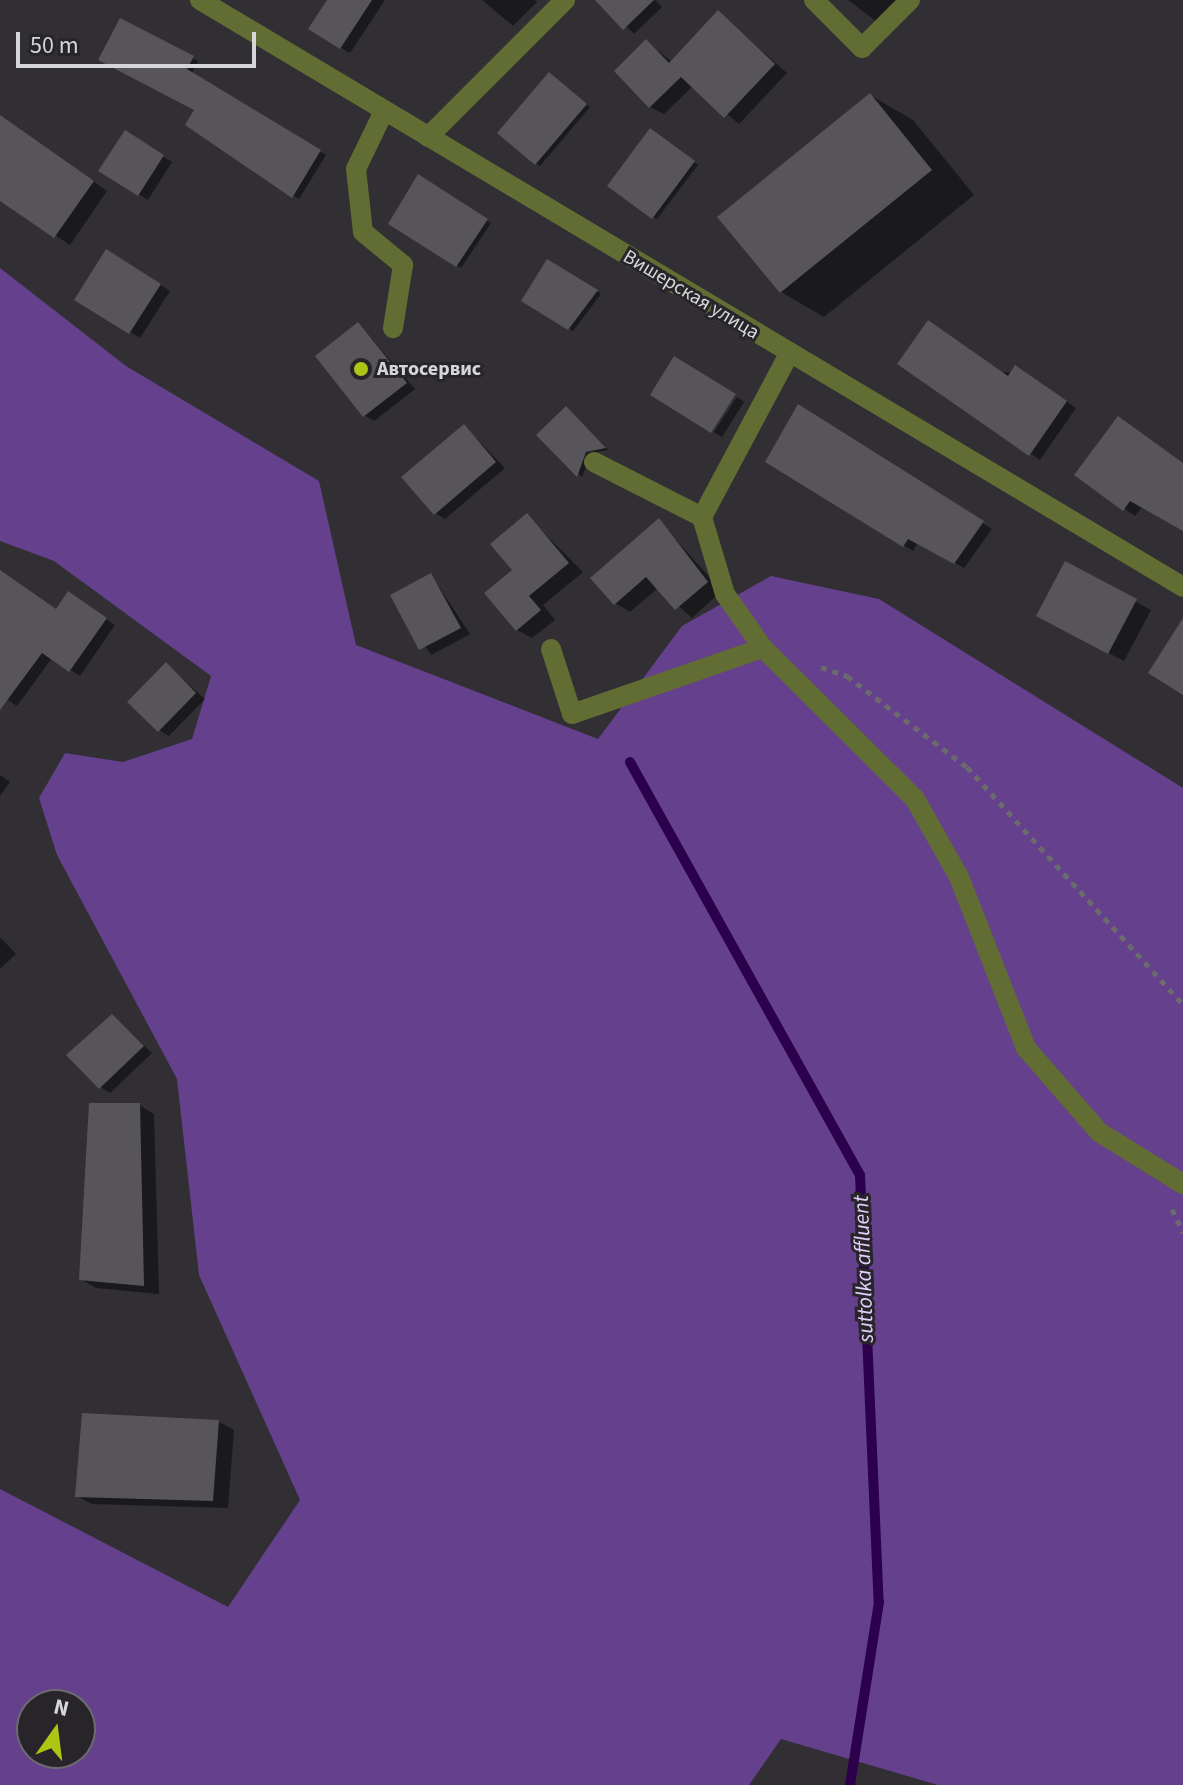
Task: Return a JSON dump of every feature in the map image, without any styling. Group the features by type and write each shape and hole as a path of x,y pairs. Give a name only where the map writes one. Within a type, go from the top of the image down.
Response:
{"street":[{"name":"Вишерская улица","path":"200,0 1183,587"},
{"path":"428,137 565,0"},
{"path":"814,0 862,48 910,0"},
{"path":"384,111 356,169 363,232 403,265 393,328"},
{"path":"789,354 702,517 725,594 763,648 915,799 959,877 1026,1048 1099,1132 1183,1184"},
{"path":"594,462 702,517"},
{"path":"551,649 572,714 763,648"}],"path":[{"path":"805,662 847,676 967,767 1183,1004"}],"shaded area":[{"path":"0,268 126,366 319,481 356,645 598,739 682,626 771,576 879,599 1183,788 1183,1785 938,1785 781,1739 749,1785 0,1785 0,1489 228,1607 300,1500 199,1275 177,1079 57,855 39,798 65,753 123,762 192,739 211,676 54,561 0,541"}],"building":[{"path":"327,0 372,0 340,49 308,29"},
{"path":"595,0 654,0 623,30"},
{"path":"718,10 775,64 724,118 681,77 649,108 614,71 646,39 669,63"},
{"path":"120,18 194,56 187,69 321,150 292,198 185,125 194,110 98,60"},
{"path":"549,72 587,104 535,165 497,133"},
{"path":"870,93 932,170 780,293 717,217"},
{"path":"0,115 94,181 54,238 0,201"},
{"path":"650,128 695,161 652,219 607,186"},
{"path":"125,130 164,155 138,196 98,171"},
{"path":"418,174 488,219 456,267 388,224"},
{"path":"106,249 161,284 129,334 74,300"},
{"path":"547,259 598,290 568,330 521,301"},
{"path":"928,320 1008,376 1015,365 1067,401 1029,456 897,364"},
{"name":"Автосервис","path":"358,322 407,383 363,417 315,356"},
{"path":"674,356 736,394 711,433 650,395"},
{"path":"798,404 984,521 954,564 908,539 903,547 765,462"},
{"path":"566,406 606,448 586,452 577,477 536,435"},
{"path":"1118,416 1183,463 1183,531 1130,501 1123,511 1074,475"},
{"path":"464,424 496,462 434,515 401,477"},
{"path":"527,513 569,563 529,596 541,610 516,631 484,593 512,570 490,544"},
{"path":"659,518 708,582 675,610 646,577 614,605 590,578"},
{"path":"1065,561 1137,599 1108,654 1036,616"},
{"path":"0,570 56,609 68,591 107,618 69,672 42,653 0,710"},
{"path":"431,573 461,628 419,650 390,595"},
{"path":"1183,618 1183,695 1148,673"},
{"path":"166,662 196,693 158,732 127,702"},
{"path":"112,1014 144,1046 99,1089 66,1055"},
{"path":"89,1103 140,1103 144,1286 79,1280"},
{"path":"82,1413 219,1420 213,1501 75,1497"}],"waterway":[{"name":"suttolka affluent","path":"630,762 860,1175 879,1602 850,1785"}],"place":[{"name":"Автосервис","path":"361,369"}]}
